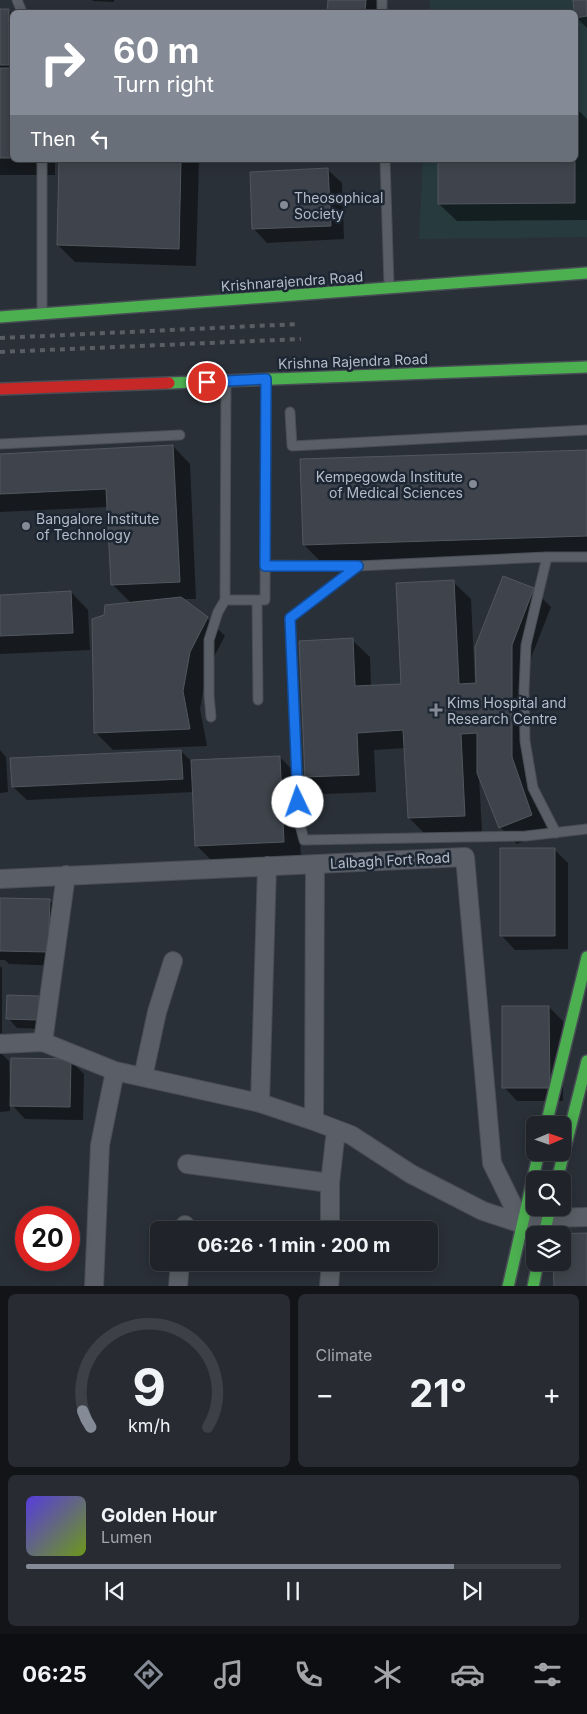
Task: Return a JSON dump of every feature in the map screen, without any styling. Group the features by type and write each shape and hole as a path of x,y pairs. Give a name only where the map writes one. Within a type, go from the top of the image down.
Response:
{"main road":[{"name":"Krishnarajendra Road","path":"0,317 587,273"},
{"name":"Krishna Rajendra Road","path":"0,388 587,367"},
{"path":"548,1116 587,957"},
{"path":"559,1171 587,1062"},
{"path":"508,1286 537,1161"},
{"path":"533,1286 536,1271"}],"street":[{"name":"Lalbagh Fort Road","path":"0,879 465,857 492,1163 522,1224"},
{"path":"314,1121 316,864"},
{"path":"260,1103 267,866"},
{"path":"43,1042 66,875"},
{"path":"143,1077 156,1012 173,961"},
{"path":"0,1044 43,1042 115,1071 260,1103 314,1121 351,1135 411,1174 483,1211 522,1224 587,1217"},
{"path":"94,1286 100,1145 115,1071"},
{"path":"330,1221 330,1183 336,1130"},
{"path":"187,1164 330,1183"},
{"path":"178,1286 179,1271"},
{"path":"329,1286 330,1271"}],"lane":[{"path":"42,162 42,315"},
{"path":"385,162 389,289"},
{"path":"225,600 265,600 266,379"},
{"path":"211,717 209,695 210,640 218,612 225,600 226,381"},
{"path":"290,412 292,446 587,430"},
{"path":"0,444 180,435"},
{"path":"265,566 358,566 548,557 587,557"},
{"path":"548,557 526,645 524,691 525,740 533,788 556,833"},
{"path":"358,566 290,618 299,821 304,840 526,836 587,829"},
{"path":"257,600 258,700"}],"green space":[{"path":"430,0 587,0 587,237 419,239 423,162 578,162 578,10 430,10"}],"building":[{"path":"328,0 366,0 365,10 327,10"},
{"path":"573,0 587,0 587,16 578,18 578,10 574,10"},
{"path":"0,9 9,9 9,65 0,65"},
{"path":"0,68 10,68 10,158 0,158"},
{"path":"59,162 181,162 179,249 57,245"},
{"path":"438,162 575,162 575,203 438,204"},
{"path":"328,168 331,226 252,229 250,172"},
{"path":"173,445 180,582 111,585 106,489 0,494 0,454"},
{"path":"587,450 587,536 303,545 300,459"},
{"path":"503,576 534,588 512,645 512,757 532,815 499,828 477,773 477,733 461,734 465,816 408,818 403,730 357,733 359,775 305,777 299,641 353,638 355,686 401,684 396,583 454,580 459,684 476,683 475,647"},
{"path":"71,591 73,633 0,636 0,595"},
{"path":"181,597 208,617 190,652 183,691 190,729 94,733 92,619 104,615 105,605"},
{"path":"181,750 183,779 12,787 10,758"},
{"path":"280,756 284,842 195,846 191,760"},
{"path":"500,848 555,848 555,936 500,936"},
{"path":"0,898 50,899 48,952 0,951"},
{"path":"7,995 39,996 38,1020 6,1019"},
{"path":"502,1006 549,1006 550,1088 502,1088"},
{"path":"11,1058 71,1059 70,1107 10,1106"},
{"path":"571,1233 587,1233 587,1286 554,1286 553,1271 571,1271"}],"railway":[{"path":"0,338 299,324"},
{"path":"0,352 301,339"}],"traffic: fast":[{"path":"0,317 587,273"},
{"path":"169,383 587,367"},
{"path":"548,1116 587,957"},
{"path":"559,1171 587,1061"},
{"path":"508,1286 537,1161"},
{"path":"546,1226 548,1216"},
{"path":"533,1286 536,1271"}],"traffic: jam":[{"path":"0,389 169,383"}],"place":[{"name":"Theosophical Society","path":"284,205"},
{"name":"Kempegowda Institute of Medical Sciences","path":"473,484"},
{"name":"Bangalore Institute of Technology","path":"26,526"},
{"name":"Kims Hospital and Research Centre","path":"436,710"}],"route":[{"path":"207,382 266,379 265,566 358,566 290,618 298,802"}]}
